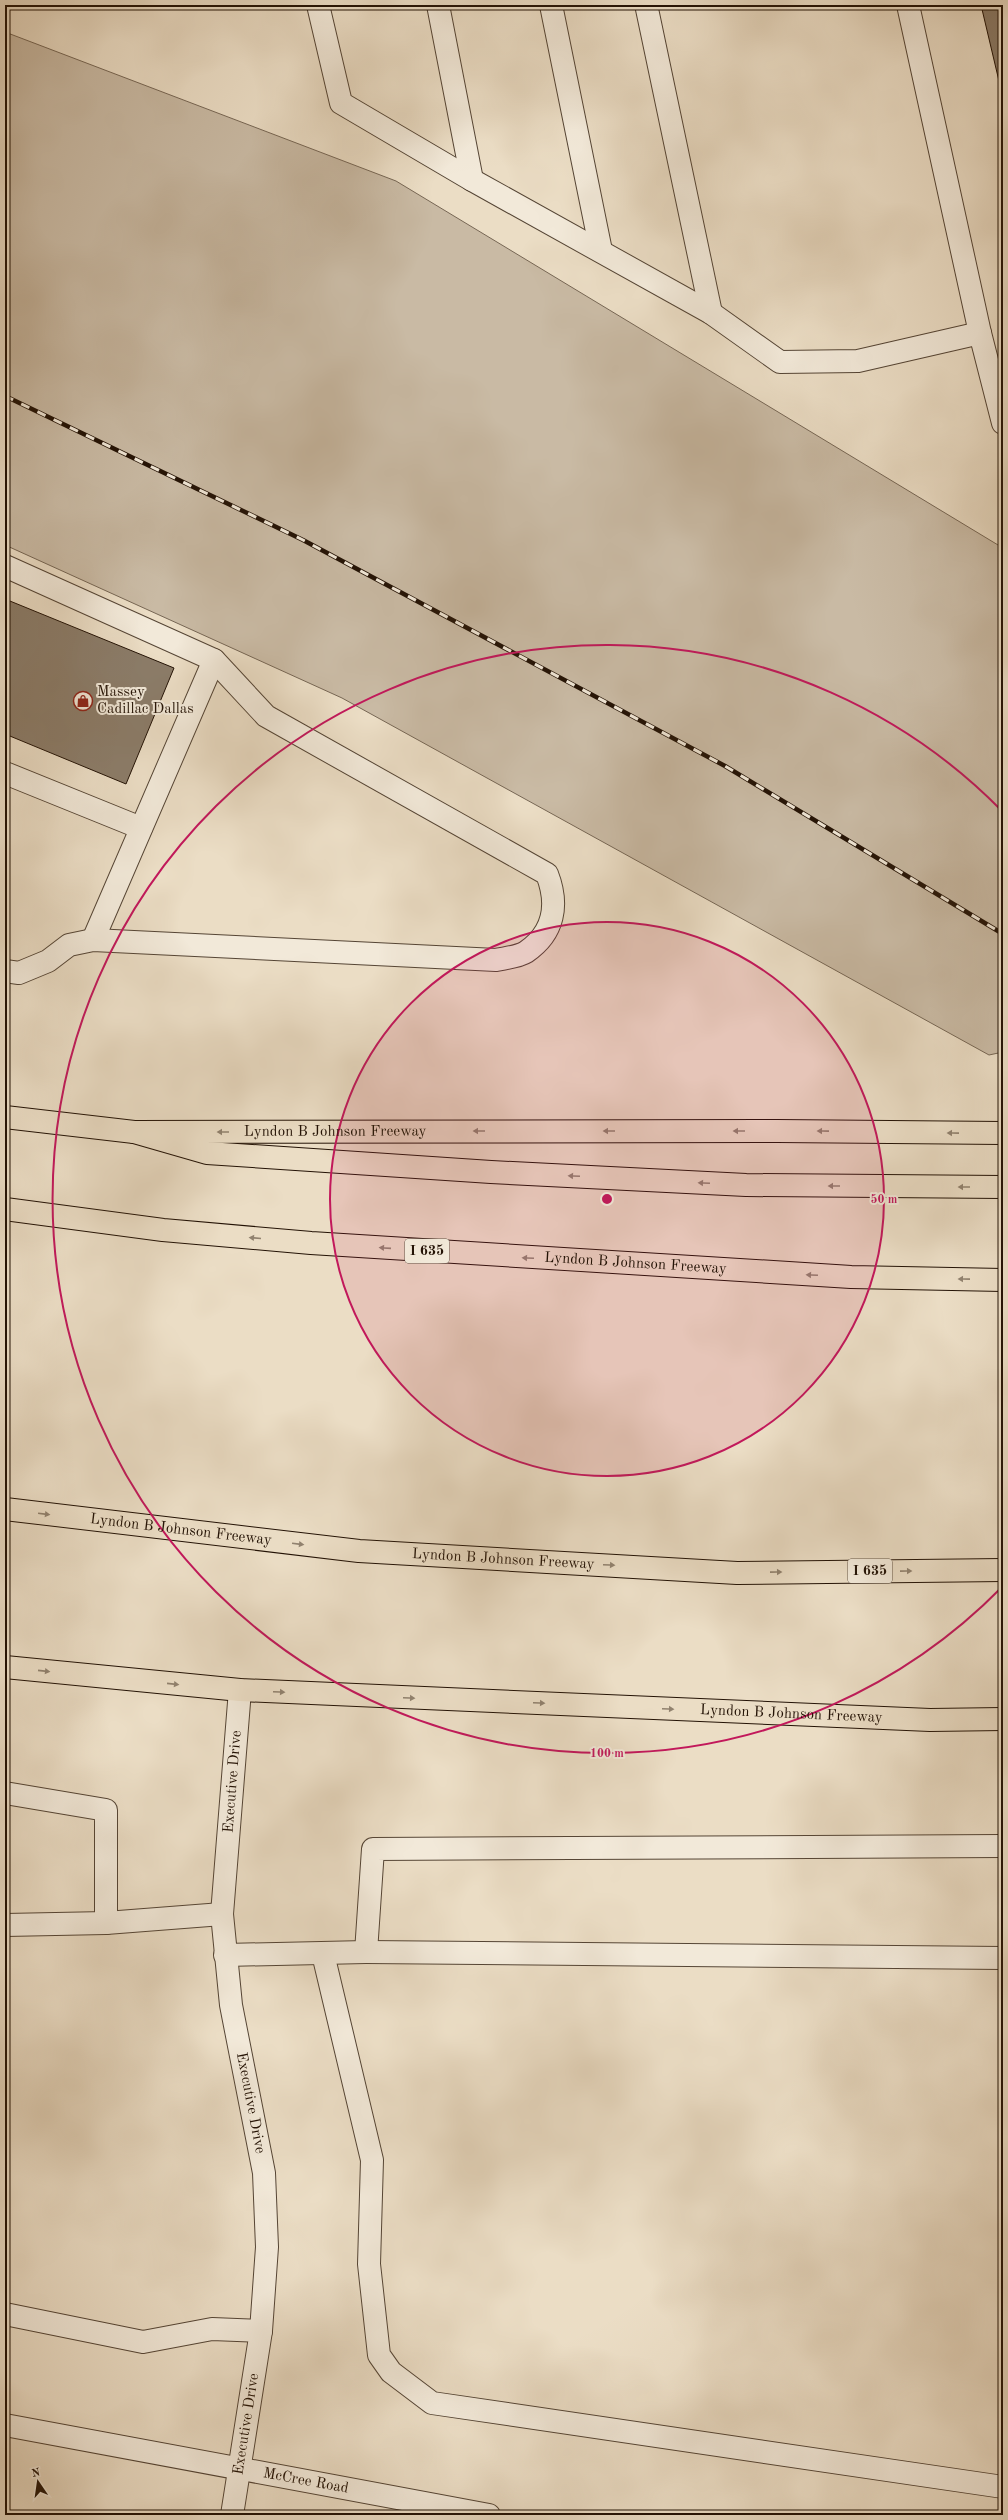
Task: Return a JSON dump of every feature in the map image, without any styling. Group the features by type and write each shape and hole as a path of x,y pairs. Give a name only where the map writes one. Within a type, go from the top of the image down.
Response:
{"main road":[{"name":"Lyndon B Johnson Freeway","path":"5,1117 134,1132 778,1131 997,1133"},
{"path":"134,1132 207,1153 491,1172 746,1185 1003,1187"},
{"name":"Lyndon B Johnson Freeway","path":"5,1209 163,1230 311,1243 851,1278 1003,1280"},
{"name":"Lyndon B Johnson Freeway","path":"5,1509 367,1552 737,1573 1003,1570"},
{"name":"Lyndon B Johnson Freeway","path":"5,1667 240,1690 930,1720 1003,1719"}],"street":[{"path":"318,5 340,103 472,180 711,313 780,362 858,361 980,333"},
{"path":"438,5 472,180"},
{"path":"551,5 601,251"},
{"path":"908,5 980,333 1003,424"},
{"path":"647,9 711,313"},
{"path":"5,566 214,660 266,716 547,874 552,888 553,912 546,935 525,953 496,960 93,940 69,945 48,961 19,973 5,971"},
{"path":"93,940 214,660"},
{"path":"5,773 141,828"},
{"name":"Executive Drive","path":"232,2515 261,2331 267,2247 264,2173 231,2005 222,1914 240,1690"},
{"path":"5,1793 106,1810 106,1923"},
{"path":"366,1952 373,1849 1003,1846"},
{"path":"5,1925 106,1923 222,1914"},
{"path":"225,1955 366,1952 1003,1958"},
{"path":"322,1954 372,2160 369,2264 379,2355 391,2372 432,2403 1003,2487"},
{"path":"5,2314 143,2342 212,2329 261,2331"},
{"name":"McCree Road","path":"5,2425 489,2515"}],"shaded area":[{"path":"5,32 396,181 1003,548 1003,1052 989,1055 342,698 5,545"}],"building":[{"path":"981,5 1003,5 1003,98"},
{"name":"Massey Cadillac Dallas","path":"5,599 174,668 126,784 5,734"}],"railway":[{"path":"5,396 303,540 725,766 1003,934"}],"place":[{"name":"Massey Cadillac Dallas","path":"83,701"}]}
